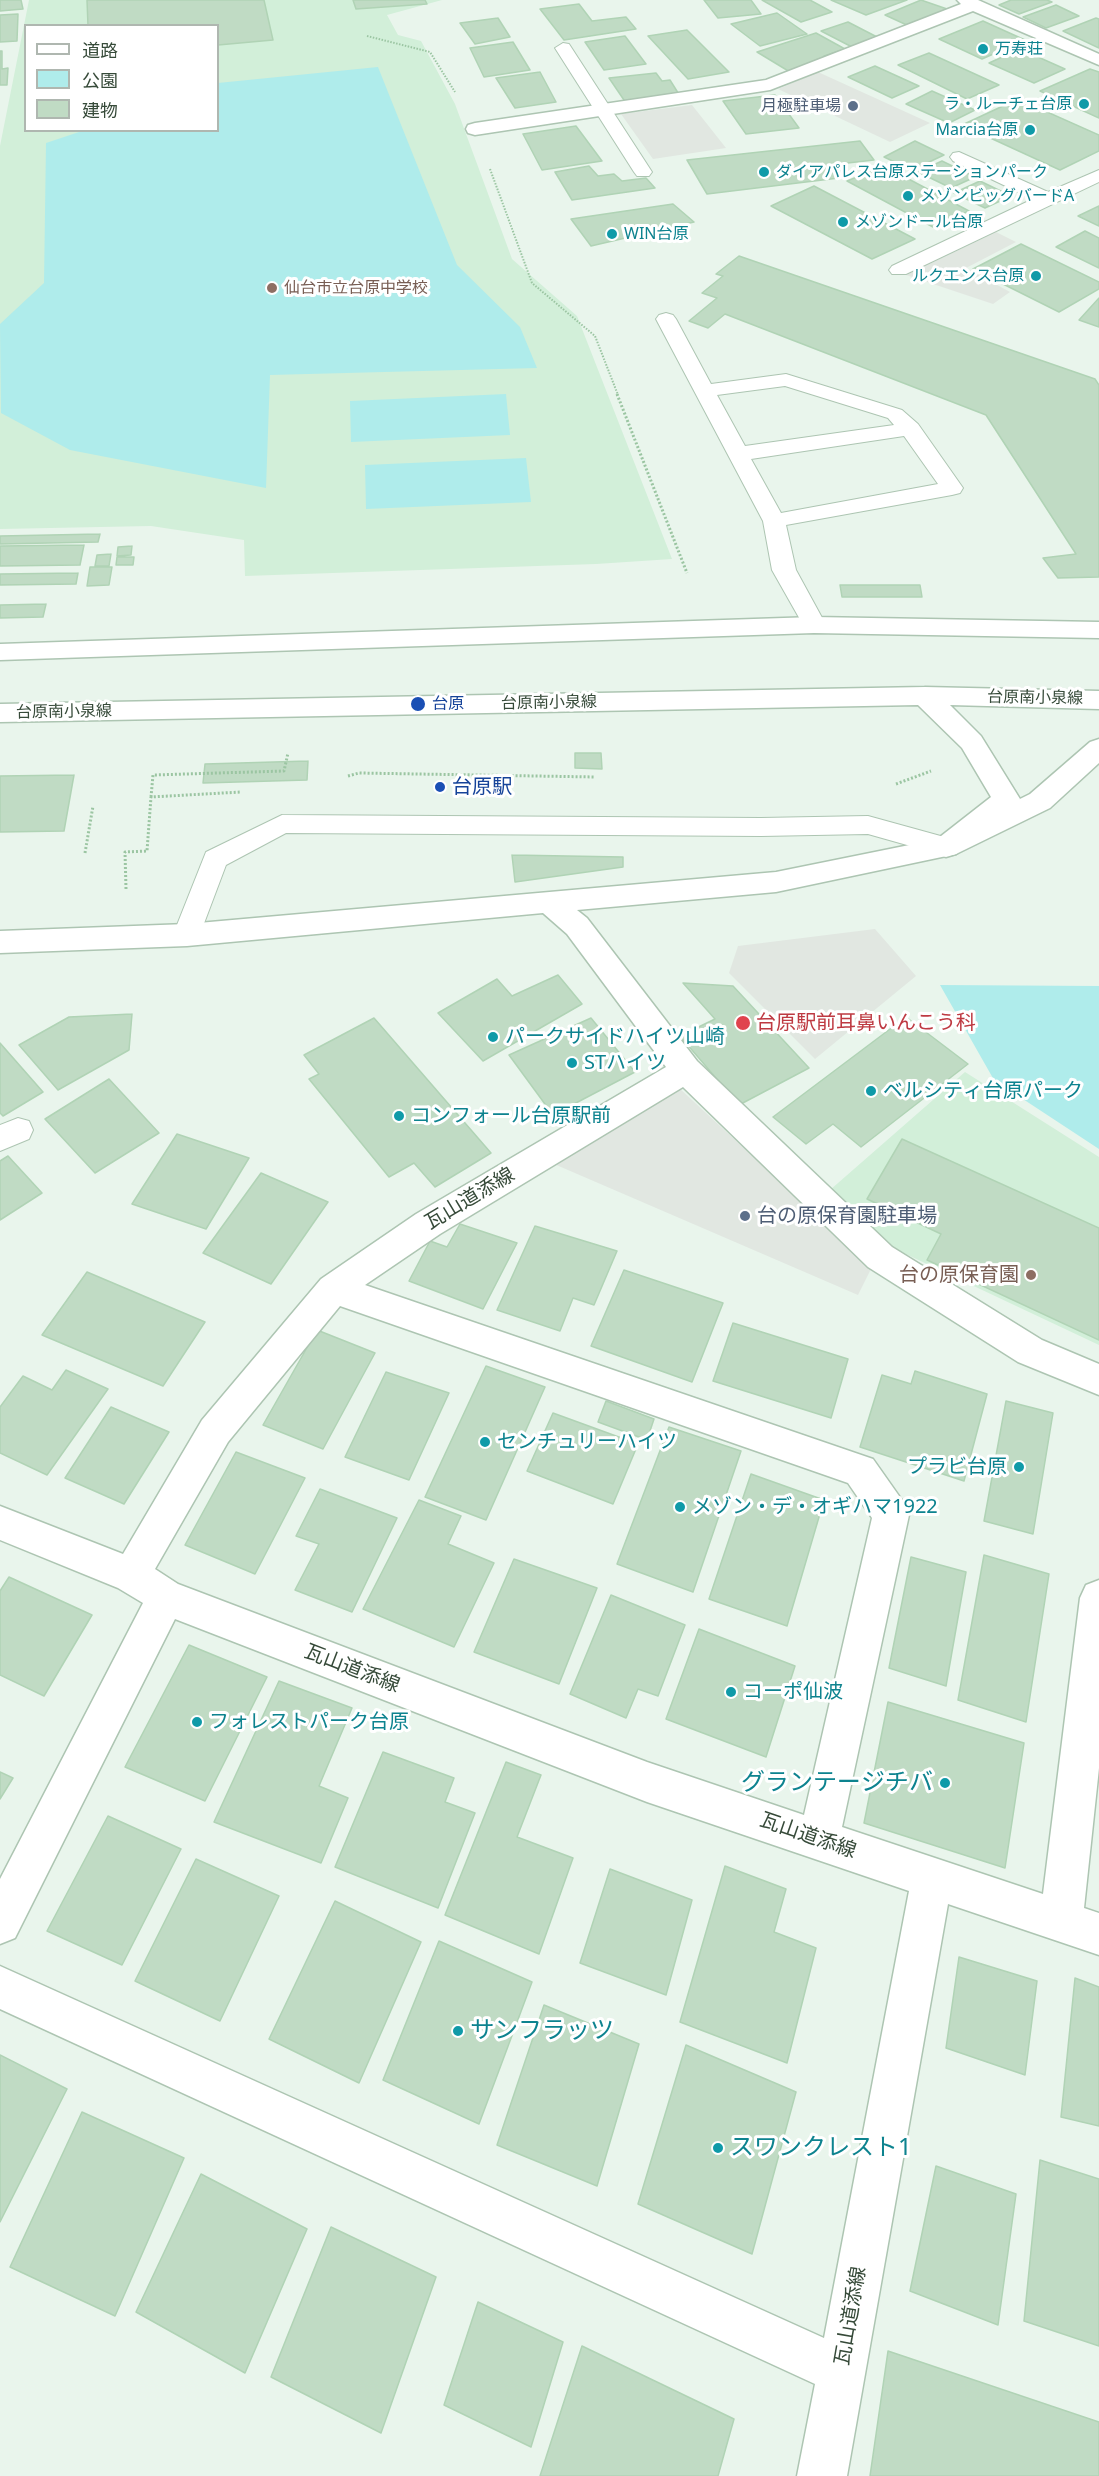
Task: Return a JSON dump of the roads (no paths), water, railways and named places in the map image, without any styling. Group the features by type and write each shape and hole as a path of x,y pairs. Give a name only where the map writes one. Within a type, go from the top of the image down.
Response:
{"street":[{"path":"475,129 770,85 970,3 1099,60"},
{"path":"0,652 814,625 1099,630"},
{"path":"925,696 972,742 1006,799 946,847"},
{"name":"台原南小泉線","path":"0,713 925,696 1099,699"},
{"path":"0,942 187,935 776,882 946,847 1040,801 1099,748"},
{"path":"549,903 577,926 686,1070 880,1257 1030,1351 1099,1380"},
{"name":"瓦山道添線","path":"686,1070 428,1224 333,1289 215,1431 131,1575 166,1597 647,1782 932,1878 822,2476"},
{"path":"333,1289 860,1472 891,1515 819,1840"},
{"path":"0,1523 131,1575"},
{"path":"0,1923 166,1597"},
{"path":"932,1878 1080,1928 1099,1598"},
{"path":"0,1987 842,2371"}],"lane":[{"path":"563,48 643,171"},
{"path":"958,157 1047,199"},
{"path":"899,270 1099,174"},
{"path":"666,319 774,521 784,570 814,625"},
{"path":"704,391 786,380 895,414 910,429 952,489 774,521"},
{"path":"738,454 910,429"},
{"path":"187,935 215,859 282,824 761,827 868,825 946,847"}],"place":[{"name":"万寿荘","path":"983,49"},
{"name":"ラ・ルーチェ台原","path":"1084,104"},
{"name":"月極駐車場","path":"853,106"},
{"name":"Marcia台原","path":"1030,130"},
{"name":"ダイアパレス台原ステーションパーク","path":"764,172"},
{"name":"メゾンビッグバードA","path":"908,196"},
{"name":"メゾンドール台原","path":"843,222"},
{"name":"WIN台原","path":"612,234"},
{"name":"ルクエンス台原","path":"1036,276"},
{"name":"仙台市立台原中学校","path":"272,288"},
{"name":"台原","path":"418,704"},
{"name":"台原駅","path":"440,787"},
{"name":"台原駅前耳鼻いんこう科","path":"743,1023"},
{"name":"パークサイドハイツ山崎","path":"493,1037"},
{"name":"STハイツ","path":"572,1063"},
{"name":"ベルシティ台原パーク","path":"871,1091"},
{"name":"コンフォール台原駅前","path":"399,1116"},
{"name":"台の原保育園駐車場","path":"745,1216"},
{"name":"台の原保育園","path":"1031,1275"},
{"name":"センチュリーハイツ","path":"485,1442"},
{"name":"プラビ台原","path":"1019,1467"},
{"name":"メゾン・デ・オギハマ1922","path":"680,1507"},
{"name":"コーポ仙波","path":"731,1692"},
{"name":"フォレストパーク台原","path":"197,1722"},
{"name":"グランテージチバ","path":"945,1783"},
{"name":"サンフラッツ","path":"458,2031"},
{"name":"スワンクレスト1","path":"718,2148"}]}
